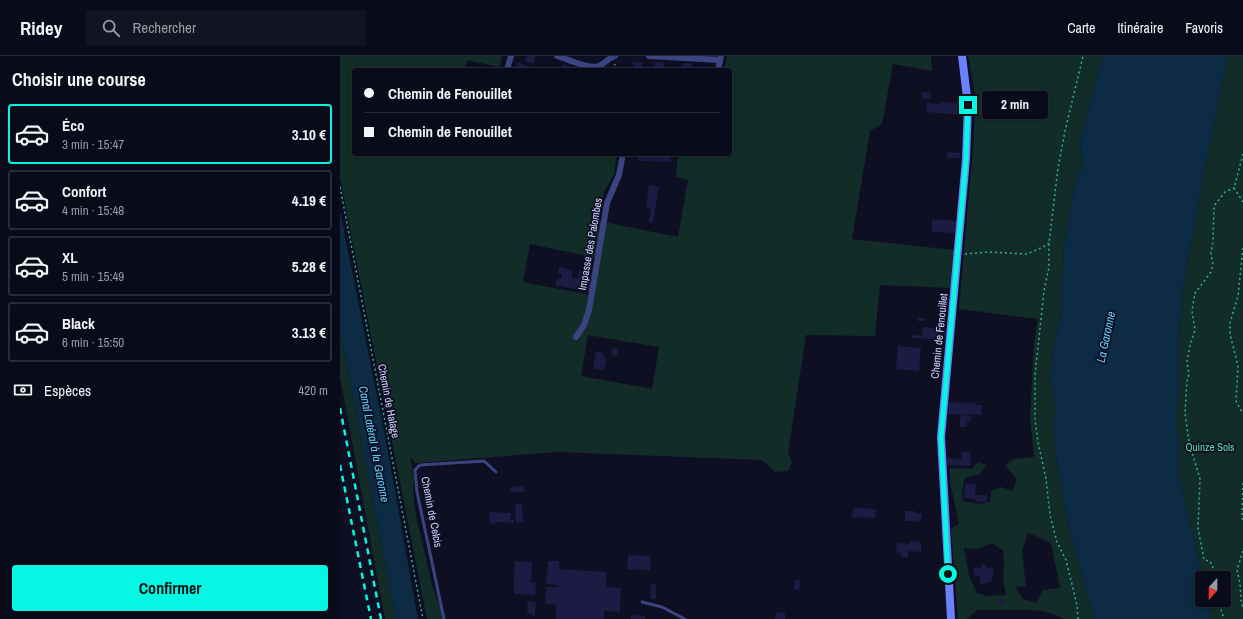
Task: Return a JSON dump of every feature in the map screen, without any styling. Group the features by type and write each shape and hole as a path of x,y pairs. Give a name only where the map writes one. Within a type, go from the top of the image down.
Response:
{"street":[{"path":"508,68 511,56"},
{"path":"557,56 592,67 598,66 615,56"},
{"path":"649,56 720,58 718,68"},
{"name":"Chemin de Fenouillet","path":"951,619 941,437 966,159 968,105 962,56"},
{"name":"Impasse des Palombes","path":"576,337 584,325 589,310 606,208 610,194 619,175 623,156"}],"lane":[{"name":"Chemin de Celcis","path":"444,619 417,492 415,470 420,465 484,461 496,472"},
{"path":"642,602 662,607 685,619"}],"path":[{"path":"1078,619 1077,605 1066,560 1057,542 1050,515 1046,479 1035,419 1035,375 1044,291 1049,267 1049,243 1058,168 1065,131 1083,56"},
{"path":"1243,154 1234,188 1243,202"},
{"name":"Chemin de Halage","path":"340,187 423,619"},
{"path":"1214,571 1210,561 1204,560 1198,528 1200,479 1189,442 1185,413 1187,381 1189,374 1187,362 1190,345 1195,330 1192,311 1195,293 1211,272 1213,265 1211,254 1214,206 1225,192 1234,188"},
{"path":"958,253 965,254 988,252 1027,254 1049,243"},
{"path":"1243,248 1238,296 1230,323 1230,334 1238,366 1236,401 1243,414"},
{"path":"1243,483 1243,521"},
{"path":"1243,552 1237,570 1243,608"},
{"path":"1220,607 1224,619"}],"green space":[{"path":"340,56 502,56 500,67 467,60 465,68 352,68 352,156 617,156 614,174 604,192 599,221 678,237 688,180 676,177 678,156 732,156 732,68 724,68 727,56 931,56 932,71 893,64 882,124 870,131 852,239 954,250 951,288 880,285 875,336 806,335 788,453 792,463 788,471 775,472 762,460 558,452 415,463 410,456 414,478 413,493 416,515 433,589 440,606 442,619 427,619 340,178","holes":["530,244 597,258 590,295 523,282","588,335 659,347 652,389 581,376"]},
{"path":"968,56 1102,56 1080,143 1083,169 1076,179 1064,245 1061,312 1053,351 1050,380 1056,409 1053,424 1056,455 1068,524 1094,619 1065,619 1047,612 1033,610 977,610 967,619 958,619 951,529 959,523 950,482 950,468 972,469 978,462 986,465 980,474 965,478 962,492 963,501 982,504 990,502 991,491 1001,487 1012,491 1017,480 1005,465 1014,459 1034,457 1030,419 1034,344 1038,319 959,309 974,137 975,94","holes":["1028,533 1051,543 1060,588 1043,590 1036,603 1023,599 1015,587 1026,586 1022,550","992,543 1003,550 1003,578 1006,595 988,596 977,593 969,576 964,548 978,549"]},
{"name":"Quinze Sols","path":"1228,56 1243,56 1243,619 1212,619 1209,607 1231,607 1231,571 1201,571 1179,475 1177,421 1179,342 1183,288 1204,173"},
{"path":"340,330 396,619 385,619 340,377"}],"water":[{"name":"La Garonne","path":"1102,56 1228,56 1204,173 1183,288 1179,342 1177,421 1179,475 1201,571 1195,571 1195,607 1209,607 1212,619 1094,619 1068,524 1056,455 1053,424 1056,409 1050,380 1053,351 1061,312 1064,245 1076,179 1083,169 1080,143"},
{"name":"Canal Latéral à la Garonne","path":"340,211 387,446 418,619 396,619 340,330"}],"building":[{"path":"527,56 536,56 533,64 525,61"},
{"path":"517,62 534,68 516,68"},
{"path":"633,62 642,62 642,68 633,68"},
{"path":"655,62 664,63 663,68 655,68"},
{"path":"683,63 692,64 692,68 683,68"},
{"path":"563,64 571,67 571,68 562,68"},
{"path":"922,92 931,93 931,99 922,98"},
{"path":"941,102 963,104 962,115 926,112 927,103 941,104"},
{"path":"947,152 960,153 960,158 947,158"},
{"path":"638,156 671,156 671,162 638,161"},
{"path":"649,185 659,187 653,222 649,222 651,209 646,208"},
{"path":"932,219 956,221 955,233 932,232"},
{"path":"559,267 572,270 572,278 578,279 580,270 593,273 589,292 555,285 557,278 561,279 562,274 558,273"},
{"path":"918,318 925,318 925,321 917,321"},
{"path":"923,327 946,329 945,340 911,338 911,335 922,336"},
{"path":"898,346 921,348 919,371 896,369"},
{"path":"612,348 618,349 617,356 611,355"},
{"path":"596,351 604,353 603,357 607,358 604,370 593,368"},
{"path":"949,402 975,403 975,405 982,405 981,415 948,414"},
{"path":"960,415 971,416 971,421 967,421 967,427 960,427"},
{"path":"962,451 971,452 970,466 947,465 947,458 961,459"},
{"path":"965,483 976,484 975,495 988,495 987,502 974,501 975,499 964,498"},
{"path":"523,486 524,492 510,492 511,487"},
{"path":"515,504 522,504 523,522 516,523"},
{"path":"853,508 876,509 875,518 852,517"},
{"path":"905,511 915,511 914,513 922,514 921,522 905,521"},
{"path":"490,512 511,513 510,520 514,520 514,523 495,522 495,525 491,524 491,522 489,522"},
{"path":"909,541 921,542 921,552 908,551 908,557 901,557 901,553 896,552 897,543 909,544"},
{"path":"628,555 651,556 650,570 627,569"},
{"path":"515,561 532,562 531,583 536,583 535,595 514,594 513,578"},
{"path":"548,561 559,561 559,569 606,572 606,587 621,588 620,612 604,611 604,619 556,619 556,605 545,604 546,587 557,587 558,585 546,584"},
{"path":"981,564 986,565 986,568 992,567 994,569 991,582 980,584 980,576 974,576 974,567 981,568"},
{"path":"795,579 800,580 799,590 794,589"},
{"path":"656,584 656,599 651,599 650,585"},
{"path":"998,599 1005,600 1005,605 998,604"},
{"path":"528,601 536,602 535,616 532,616 533,614 529,614 529,612 527,612 527,610 529,610 527,609"},
{"path":"776,612 785,613 785,619 775,619"},
{"path":"631,615 645,616 645,619 631,619"}],"railway":[{"path":"340,408 381,619"},
{"path":"340,465 371,619"}],"route":[{"path":"948,574 941,437 966,159 968,105"}]}
